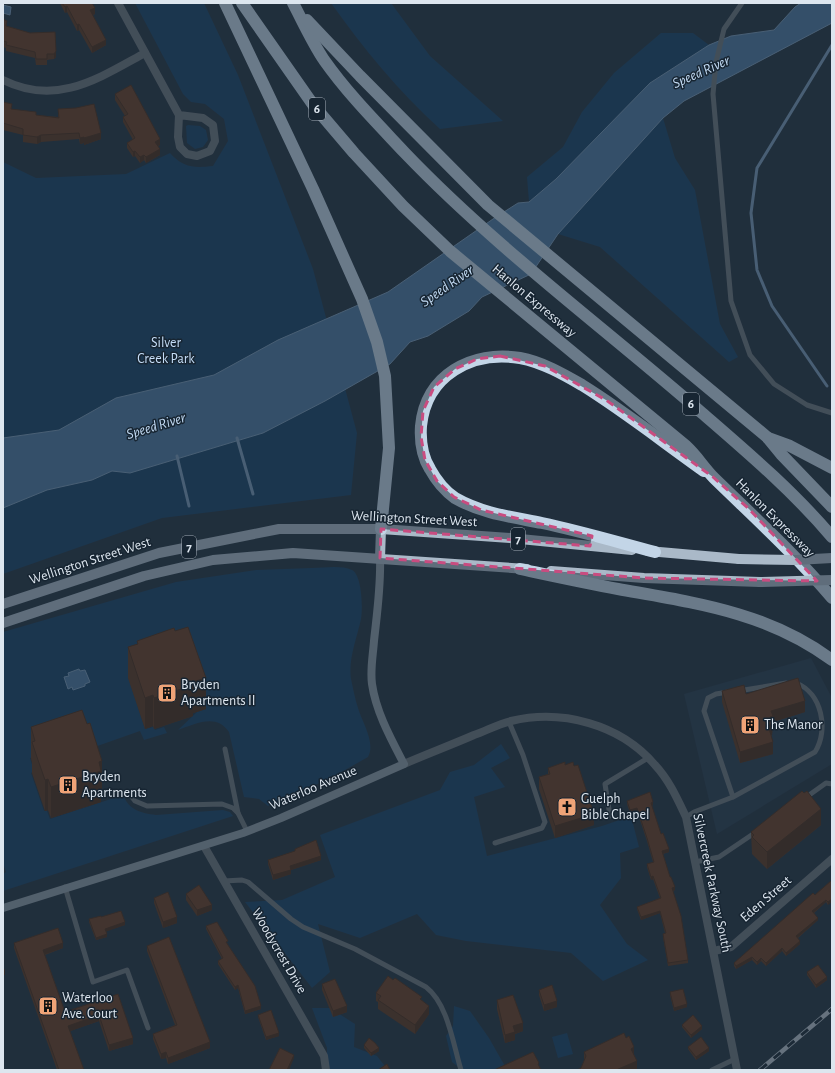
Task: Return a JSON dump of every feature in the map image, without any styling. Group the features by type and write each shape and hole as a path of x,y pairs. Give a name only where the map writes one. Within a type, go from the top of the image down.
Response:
{"highway":[{"path":"225,3 313,189 342,257 362,298 377,342 385,376 389,448 381,529"},
{"name":"Hanlon Expressway","path":"242,3 314,106 354,153 403,206 450,251 686,446 713,477 749,509 832,598"},
{"path":"293,4 360,76 488,205 767,437 832,508"},
{"name":"Hanlon Expressway","path":"293,4 324,60 369,115 433,182 474,222 542,280 658,374 756,459 832,537"},
{"path":"655,552 542,523 481,510 454,497 437,481 424,460 421,437 423,411 434,387 455,369 477,359 500,356 521,358 545,366 606,400 713,477"},
{"path":"767,437 790,446 832,468"},
{"path":"520,569 709,605 755,618 790,634 819,650 832,660"}],"main road":[{"name":"Wellington Street West","path":"3,604 159,553 280,529 381,529 510,538 655,552 740,558 796,560 832,558"},
{"path":"380,558 381,529"},
{"name":"7","path":"3,623 144,576 213,560 293,553 520,569"},
{"path":"520,569 644,578 760,582 832,580"}],"street":[{"path":"118,3 179,115 178,142 183,151 187,154 196,156 210,151 215,141 212,125 202,118 179,115"},
{"path":"3,80 35,89 62,89 87,84 99,79 145,53"},
{"path":"380,558 380,575 372,661 372,683 381,713 404,764"},
{"name":"Silvercreek Parkway South","path":"404,764 509,722 544,717 587,722 618,736 648,758 670,784 686,817 737,1070"},
{"name":"Waterloo Avenue","path":"3,908 204,846 247,831 404,764"},
{"name":"Woodycrest Drive","path":"204,846 324,1056 326,1070"},
{"name":"Eden Street","path":"714,951 731,947 832,859"}],"lane":[{"path":"742,3 724,29 716,62 712,94 730,301 750,355 774,384 807,405 832,413"},
{"path":"686,817 694,812 733,797 815,752 820,744 823,724 817,702 804,686 796,683 784,683 716,694 708,698 704,711 733,797"},
{"path":"495,843 542,828 545,822 523,755 509,722"},
{"path":"225,749 238,813 247,831"},
{"path":"610,816 605,784 648,758"},
{"path":"798,803 826,783 832,784"},
{"path":"130,793 135,801 146,806 222,804 233,808 238,813"},
{"path":"695,862 719,857 758,830"},
{"path":"224,881 242,880 248,882 291,919 303,927 355,949 426,986 434,993 441,1004 461,1070"},
{"path":"65,888 93,982 127,970 148,1028"},
{"path":"712,1070 735,1059"}],"highlighted area":[{"path":"500,356 545,366 606,400 713,477 749,509 817,581 644,578 380,558 381,529 590,546 592,536 481,510 454,497 437,481 425,460 421,437 423,411 434,387 455,369 477,359"}],"shaded area":[{"path":"811,658 832,698 832,764 717,834 684,694"}],"green space":[{"name":"Silver Creek Park","path":"135,3 204,3 238,75 313,269 357,433 351,495 162,518 3,574 3,162 36,178 126,174 170,153 180,162 190,166 207,167 213,166 228,141 224,119 205,104 191,102 183,94"},
{"path":"331,3 391,3 430,56 503,121 440,129 410,100 382,69"},
{"path":"661,33 693,33 709,45 650,83 556,179 529,202 527,177 563,147 582,112 614,73"},
{"path":"663,118 675,158 695,190 720,324 738,357 729,362 600,247 558,234"},
{"path":"186,126 200,126 206,130 208,140 203,147 195,149 187,143"},
{"path":"338,567 352,570 358,578 360,585 362,614 350,671 357,705 368,732 370,751 368,757 331,778 268,806 259,799 244,797 229,732 224,726 212,721 199,723 178,730 197,712 206,709 189,657 128,677 145,729 153,727 155,730 164,727 167,733 144,740 140,731 86,750 83,741 30,758 34,771 31,773 44,811 47,811 50,819 123,795 129,804 136,810 156,815 223,810 230,812 233,816 3,891 3,874 6,872 3,863 3,632 176,582 256,570"},
{"path":"501,744 510,758 491,768 505,787 474,797 487,856 602,826 631,816 639,847 620,853 621,878 600,905 627,944 648,960 603,981 571,953 466,941 436,935 417,914 360,938 318,924 330,972 312,988 245,902 282,900 335,877 320,835 440,790 450,772 474,765"},
{"path":"454,1006 470,1011 489,1038 506,1068 504,1070 462,1070 452,1062 446,1036 453,1026"},
{"path":"312,1008 330,1008 355,1024 354,1047 377,1056 388,1070 327,1070 327,1048"},
{"path":"567,1033 573,1054 558,1058 552,1037"}],"water":[{"name":"Speed River","path":"801,3 832,3 832,23 684,101 663,118 558,234 531,274 482,297 469,311 428,336 410,342 390,364 325,401 263,433 130,473 112,471 92,480 47,490 3,508 3,438 59,430 116,398 214,375 278,340 388,292 518,203 529,202 556,179 650,83 709,45 731,36 774,30 795,7"},
{"path":"3,5 11,7 10,15 3,13"},
{"path":"79,669 80,671 85,670 90,682 85,684 85,686 73,690 72,687 68,689 64,677 69,676 68,673"}],"building":[{"path":"62,3 92,3 95,8 90,10 106,40 92,47 79,24 77,25 67,6 65,7"},
{"path":"3,19 7,21 6,26 30,33 55,32 56,51 54,54 47,54 47,59 36,59 35,52 6,45 7,42 3,41"},
{"path":"131,85 160,139 155,142 160,149 146,157 144,155 140,157 135,151 133,152 127,143 135,138 123,117 128,114 115,94"},
{"path":"3,102 12,104 11,109 36,112 36,115 59,118 58,109 76,108 94,104 101,133 84,138 80,138 79,133 41,135 37,137 23,135 23,129 3,123"},
{"path":"188,627 206,678 192,682 193,685 154,698 153,695 145,698 128,647 138,644 137,641 174,628 175,631"},
{"name":"The Manor","path":"798,678 805,701 771,711 773,716 770,717 772,724 768,725 773,742 740,752 722,691 744,685 746,694"},
{"path":"82,710 87,724 90,723 102,761 99,762 101,771 51,787 48,779 45,780 32,742 35,741 31,727"},
{"name":"Guelph Bible Chapel","path":"565,762 565,765 573,762 574,766 578,765 594,814 555,826 539,777 550,774 548,768"},
{"path":"802,791 804,793 807,791 821,809 767,852 752,837 754,835 751,832"},
{"path":"650,792 653,802 651,803 661,834 663,833 669,849 662,851 670,877 675,887 672,888 681,916 688,960 668,963 663,934 666,933 660,911 641,917 637,907 661,898 653,876 651,877 647,864 654,862 637,808 630,810 627,801"},
{"path":"316,840 321,856 290,866 291,870 273,875 268,860 295,851 295,849"},
{"path":"832,880 832,899 828,902 826,900 812,911 818,918 796,936 800,941 786,953 782,948 766,963 761,958 757,962 752,957 736,966 734,963 813,893 815,895"},
{"path":"199,885 212,905 197,910 186,894"},
{"path":"168,892 177,917 163,922 154,898"},
{"path":"121,911 125,922 105,929 107,934 96,938 89,919"},
{"path":"217,922 228,941 226,942 255,986 261,1006 245,1011 238,985 235,987 218,961 223,958 206,926"},
{"name":"Waterloo Ave. Court","path":"58,928 63,943 43,950 65,1012 118,994 133,1038 109,1045 99,1015 68,1026 84,1070 59,1070 14,943"},
{"name":"Waterloo Ave. Court","path":"169,937 210,1042 168,1058 166,1052 161,1054 153,1034 177,1025 147,946"},
{"path":"818,965 827,977 816,985 807,972"},
{"path":"388,976 393,980 395,978 422,997 420,999 429,1006 415,1025 378,1000 381,996 376,993"},
{"path":"335,979 347,1006 333,1011 322,984"},
{"path":"552,985 557,1001 544,1005 539,990"},
{"path":"683,989 687,1004 674,1008 670,992"},
{"path":"513,995 523,1023 513,1026 515,1032 505,1035 497,1000"},
{"path":"271,1010 279,1033 266,1037 258,1015"},
{"path":"693,1015 702,1026 691,1035 682,1025"},
{"path":"624,1033 626,1038 629,1036 634,1047 631,1049 637,1061 616,1070 577,1070 581,1068 586,1056 584,1052"},
{"path":"701,1037 709,1048 696,1057 688,1047"},
{"path":"369,1038 379,1048 371,1053 364,1045"},
{"path":"280,1048 294,1055 287,1070 269,1070"},
{"path":"533,1052 541,1070 494,1070"},
{"path":"387,1064 390,1070 378,1070"}],"waterway":[{"path":"827,386 772,306 757,270 751,213 757,168 832,45"},
{"path":"237,438 253,494"},
{"path":"177,456 189,506"}],"railway":[{"path":"760,1070 832,1009"}],"place":[{"name":"Bryden Apartments II","path":"167,693"},
{"name":"The Manor","path":"750,725"},
{"name":"Bryden Apartments","path":"68,785"},
{"name":"Guelph Bible Chapel","path":"567,807"},
{"name":"Waterloo Ave. Court","path":"48,1006"}]}
